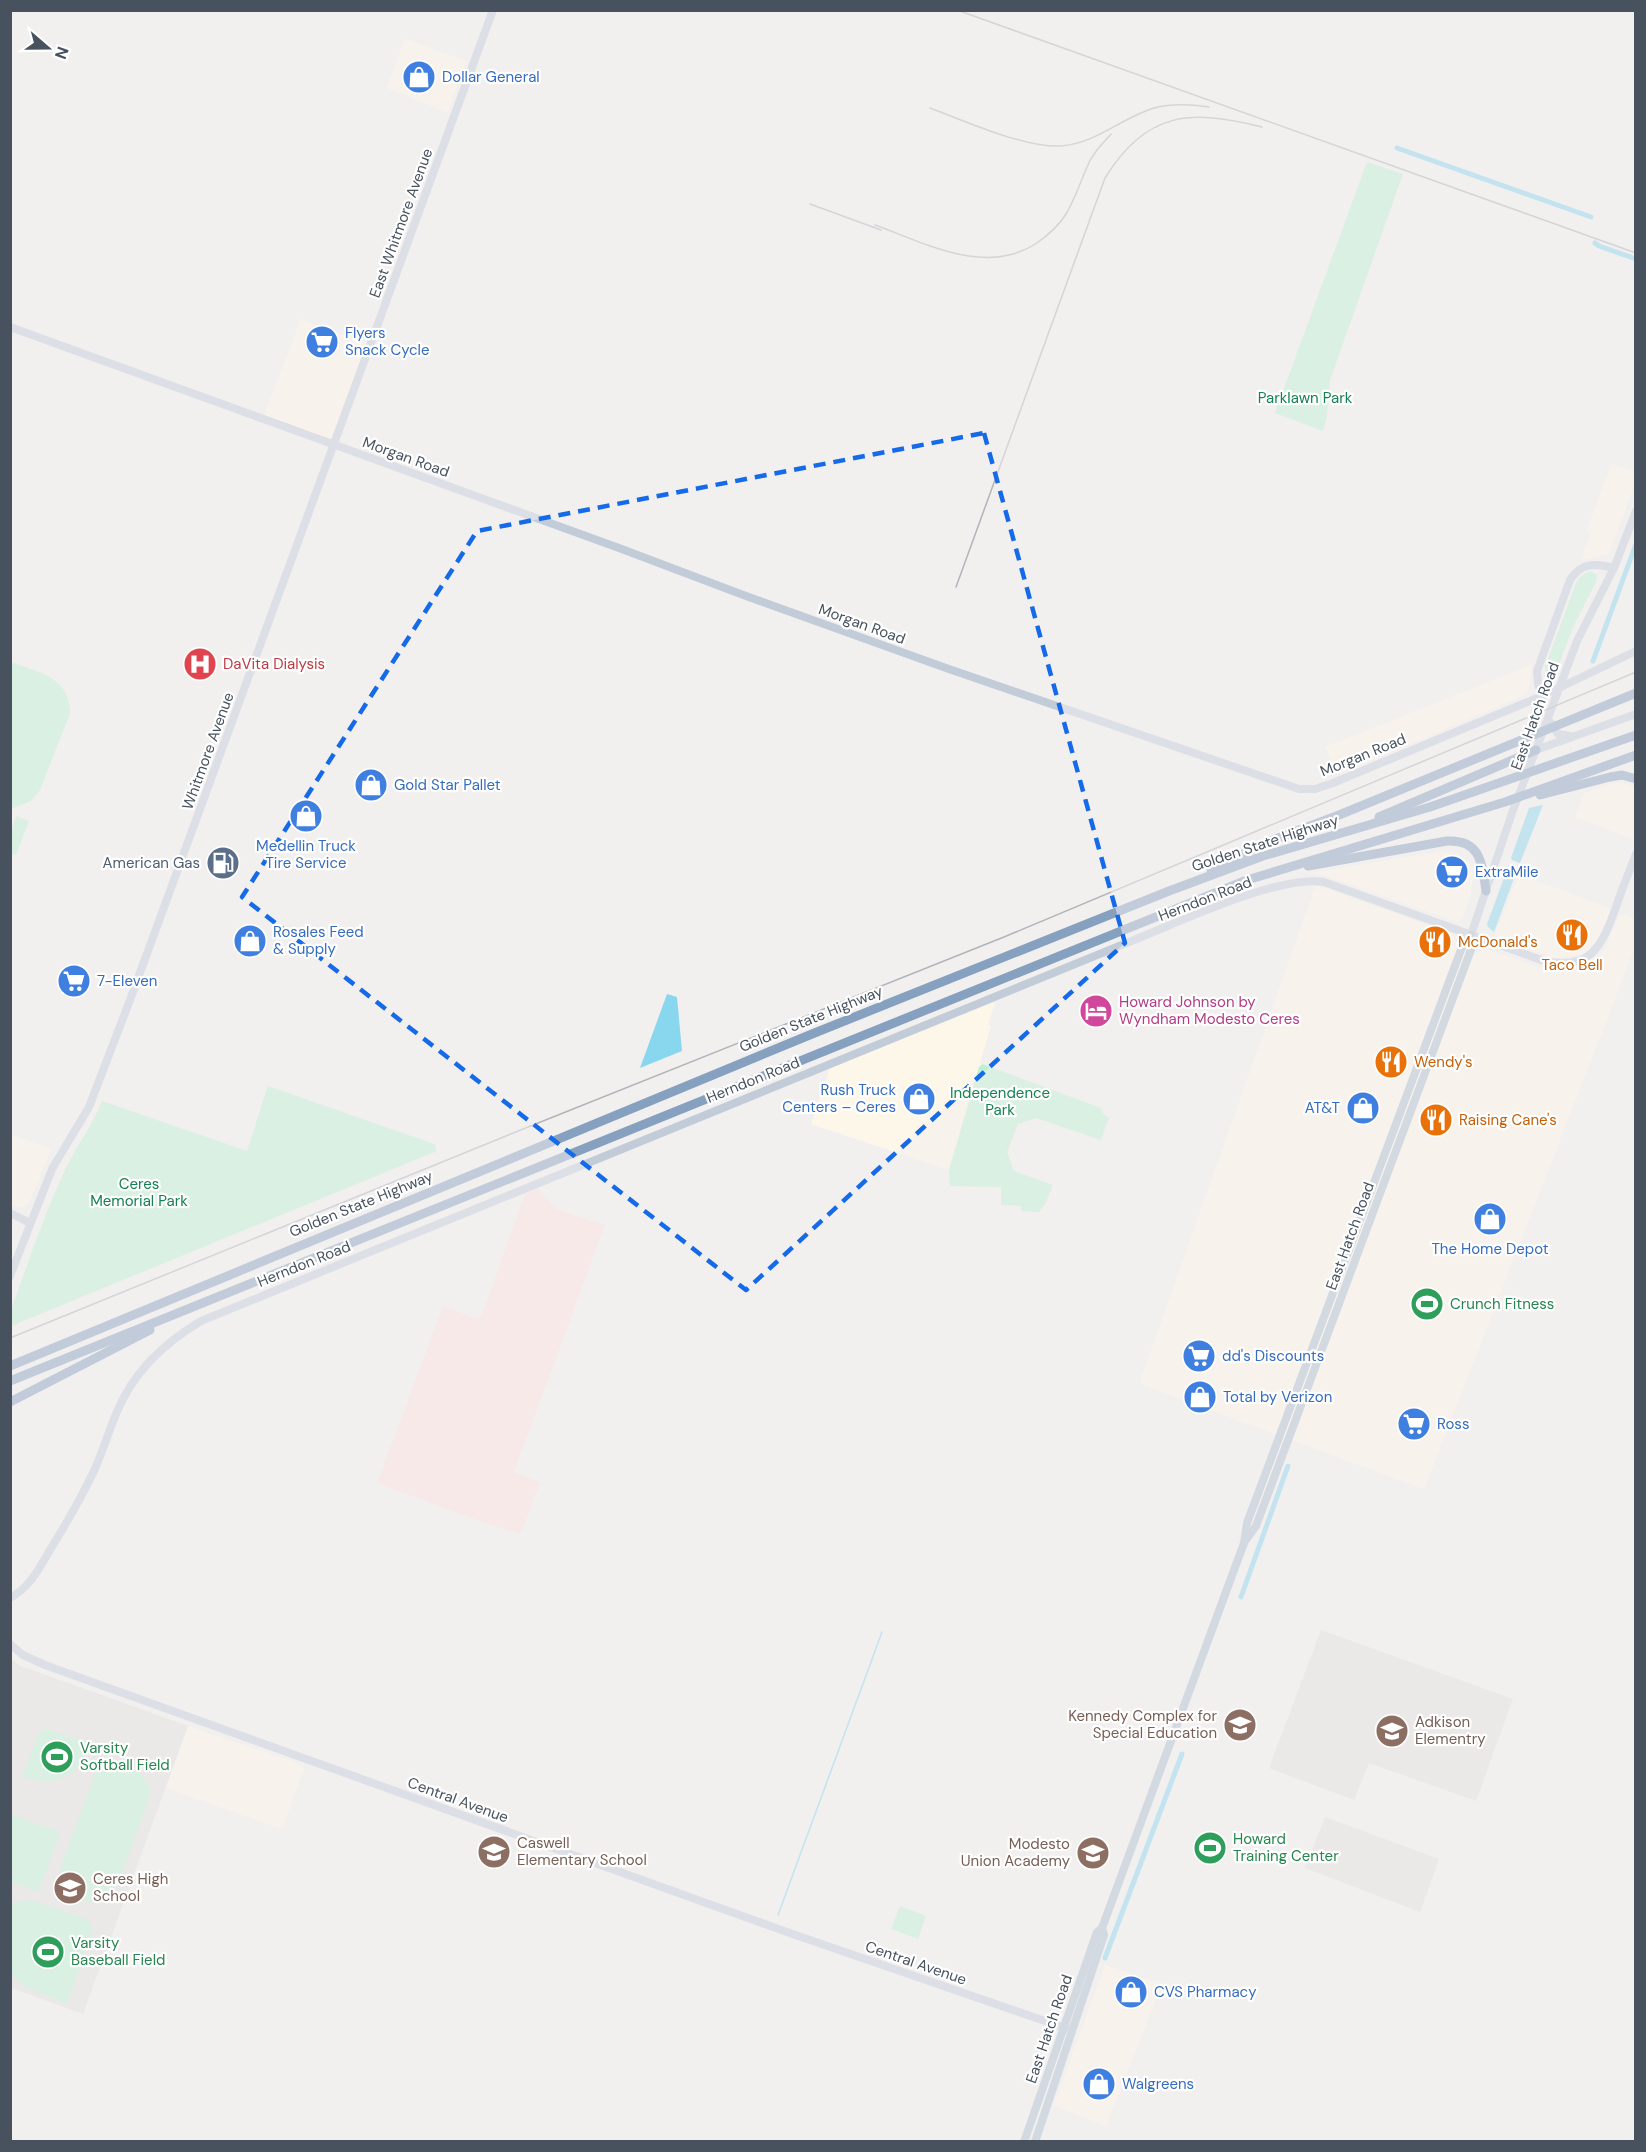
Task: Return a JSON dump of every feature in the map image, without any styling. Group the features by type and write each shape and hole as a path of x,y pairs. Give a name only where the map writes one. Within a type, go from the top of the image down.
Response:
{"highway":[{"path":"1168,891 1265,843 1339,815 1635,693"},
{"name":"Golden State Highway","path":"10,1366 790,1043 1168,891 1263,856 1449,801 1635,735"},
{"path":"1325,838 1536,750"},
{"name":"Golden State Highway","path":"10,1381 1215,892 1279,870 1505,802 1635,755"},
{"path":"1505,802 1610,777 1622,776 1635,779"},
{"path":"1279,870 1319,865 1446,841 1461,841 1469,845 1479,856 1486,891"},
{"path":"10,1402 195,1307"}],"main road":[{"name":"East Hatch Road","path":"1024,2142 1104,1935 1102,1928 1244,1543 1256,1526 1472,947 1471,935"},
{"name":"East Hatch Road","path":"1035,2142 1068,2029"}],"street":[{"name":"East Whitmore Avenue","path":"333,446 494,10"},
{"name":"Morgan Road","path":"10,327 946,668 1299,789 1315,789 1333,783 1542,696 1635,651"},
{"name":"Whitmore Avenue","path":"30,1223 58,1157 88,1107 118,1031 219,762 333,446"},
{"name":"East Hatch Road","path":"1471,935 1512,813 1577,641 1614,568 1635,511"},
{"path":"1542,696 1537,671 1574,574 1583,567 1594,564 1614,568"},
{"path":"1536,750 1635,714"},
{"path":"1549,715 1551,726 1558,734 1576,736"},
{"name":"Herndon Road","path":"10,1598 33,1580 75,1509 94,1472 121,1403 135,1379 158,1351 172,1339 201,1321 847,1056 1267,889 1299,881 1324,882 1544,961 1560,964 1575,963 1588,957 1598,948 1607,932 1635,854"},
{"path":"10,1213 30,1223 10,1276"},
{"name":"Central Avenue","path":"10,1644 23,1655 45,1665 180,1715 783,1931 1068,2029"}],"highlighted area":[{"path":"984,433 1125,943 746,1290 242,897 477,531"}],"shaded area":[{"path":"405,39 466,61 448,112 387,88"},
{"path":"301,319 367,344 331,441 263,418"},
{"path":"1611,464 1635,472 1635,483 1609,554 1581,560 1591,533 1587,531"},
{"path":"1531,665 1531,680 1527,694 1337,775 1325,747"},
{"path":"1619,782 1634,787 1635,790 1635,840 1575,817 1584,793"},
{"path":"1449,852 1470,862 1474,873 1470,896 1463,917 1458,922 1326,876 1309,873"},
{"path":"1519,874 1612,909 1600,940 1583,955 1555,958 1494,937"},
{"path":"1316,885 1453,934 1456,942 1476,953 1486,949 1543,969 1557,971 1567,972 1586,966 1605,949 1619,916 1624,914 1635,919 1635,947 1424,1489 1143,1385 1141,1379"},
{"path":"995,1002 988,1025 991,1026 980,1063 982,1064 949,1170 811,1124 830,1068"},
{"path":"10,1134 51,1149 29,1203 23,1207 11,1206"},
{"path":"537,1189 556,1209 605,1225 514,1472 540,1482 521,1534 377,1483 443,1306 475,1318 482,1315 525,1193"},
{"name":"Adkison Elementry","path":"1321,1630 1513,1699 1476,1801 1369,1763 1354,1800 1269,1768"},
{"name":"Ceres High School","path":"11,1659 20,1666 188,1726 83,2014 11,1988"},
{"path":"188,1726 302,1765 304,1769 282,1829 166,1788"},
{"path":"1325,1817 1439,1859 1420,1912 1305,1868"},
{"path":"1105,1965 1162,1984 1106,2126 1054,2105"}],"green space":[{"name":"Parklawn Park","path":"1367,162 1403,174 1330,380 1327,416 1323,431 1275,413"},
{"path":"1590,571 1597,575 1596,582 1573,627 1553,680 1546,675 1545,666 1576,583 1580,577"},
{"path":"11,662 42,673 58,684 65,691 70,713 40,790 31,801 13,808 10,808"},
{"path":"16,816 29,821 16,855 11,853 11,831"},
{"name":"Independence Park","path":"982,1064 1101,1108 1103,1114 1109,1118 1101,1140 1036,1118 1018,1124 1007,1152 1014,1171 1053,1185 1039,1212 1021,1211 1021,1206 1001,1205 1001,1187 950,1186 949,1170 979,1067"},
{"name":"Ceres Memorial Park","path":"268,1086 434,1144 437,1151 11,1326 11,1310 50,1204 69,1161 102,1101 247,1151"},
{"name":"Varsity Softball Field","path":"46,1729 91,1744 86,1756 73,1772 56,1780 45,1781 22,1777 39,1732"},
{"path":"101,1757 126,1765 140,1773 149,1787 150,1796 119,1881 108,1897 92,1903 75,1899 64,1887 60,1870"},
{"path":"11,1814 60,1832 38,1892 11,1882"},
{"name":"Varsity Baseball Field","path":"31,1900 89,1920 93,1929 67,2004 27,1988 11,1975 11,1903"},
{"path":"900,1906 926,1916 918,1939 891,1929"}],"water":[{"path":"1543,805 1520,863 1512,860 1529,808"},
{"path":"1507,870 1516,873 1494,932 1487,924"},
{"path":"667,994 677,997 682,1051 640,1068"}],"waterway":[{"path":"1397,148 1591,217"},
{"path":"1595,243 1636,259"},
{"path":"1593,661 1636,544"},
{"path":"1241,1597 1288,1466"},
{"path":"778,1915 882,1632"},
{"path":"1105,1958 1182,1754"}],"railway":[{"path":"957,10 1636,253"},
{"path":"930,108 1030,143 1061,146 1086,140 1154,108 1182,104 1209,107"},
{"path":"956,587 1105,178 1137,139 1154,128 1172,121 1213,118 1262,127"},
{"path":"875,225 956,254 997,257 1017,253 1037,243 1060,222 1072,203 1092,158 1111,134"},
{"path":"810,204 881,230"},
{"path":"10,1338 528,1127 1004,937 1636,672"}],"place":[{"name":"Dollar General","path":"419,77"},
{"name":"Flyers Snack Cycle","path":"322,342"},
{"name":"DaVita Dialysis","path":"200,664"},
{"name":"Gold Star Pallet","path":"371,785"},
{"name":"Medellin Truck Tire Service","path":"306,816"},
{"name":"American Gas","path":"223,863"},
{"name":"ExtraMile","path":"1452,872"},
{"name":"Taco Bell","path":"1572,935"},
{"name":"Rosales Feed & Supply","path":"250,941"},
{"name":"McDonald's","path":"1435,942"},
{"name":"7-Eleven","path":"74,981"},
{"name":"Howard Johnson by Wyndham Modesto Ceres","path":"1096,1011"},
{"name":"Wendy's","path":"1391,1062"},
{"name":"Rush Truck Centers – Ceres","path":"919,1099"},
{"name":"AT&T","path":"1363,1108"},
{"name":"Raising Cane's","path":"1436,1120"},
{"name":"The Home Depot","path":"1490,1219"},
{"name":"Crunch Fitness","path":"1427,1304"},
{"name":"dd's Discounts","path":"1199,1356"},
{"name":"Total by Verizon","path":"1200,1397"},
{"name":"Ross","path":"1414,1424"},
{"name":"Kennedy Complex for Special Education","path":"1240,1725"},
{"name":"Adkison Elementry","path":"1392,1731"},
{"name":"Varsity Softball Field","path":"57,1757"},
{"name":"Howard Training Center","path":"1210,1848"},
{"name":"Caswell Elementary School","path":"494,1852"},
{"name":"Modesto Union Academy","path":"1093,1853"},
{"name":"Ceres High School","path":"70,1888"},
{"name":"Varsity Baseball Field","path":"48,1952"},
{"name":"CVS Pharmacy","path":"1131,1992"},
{"name":"Walgreens","path":"1099,2084"}]}
